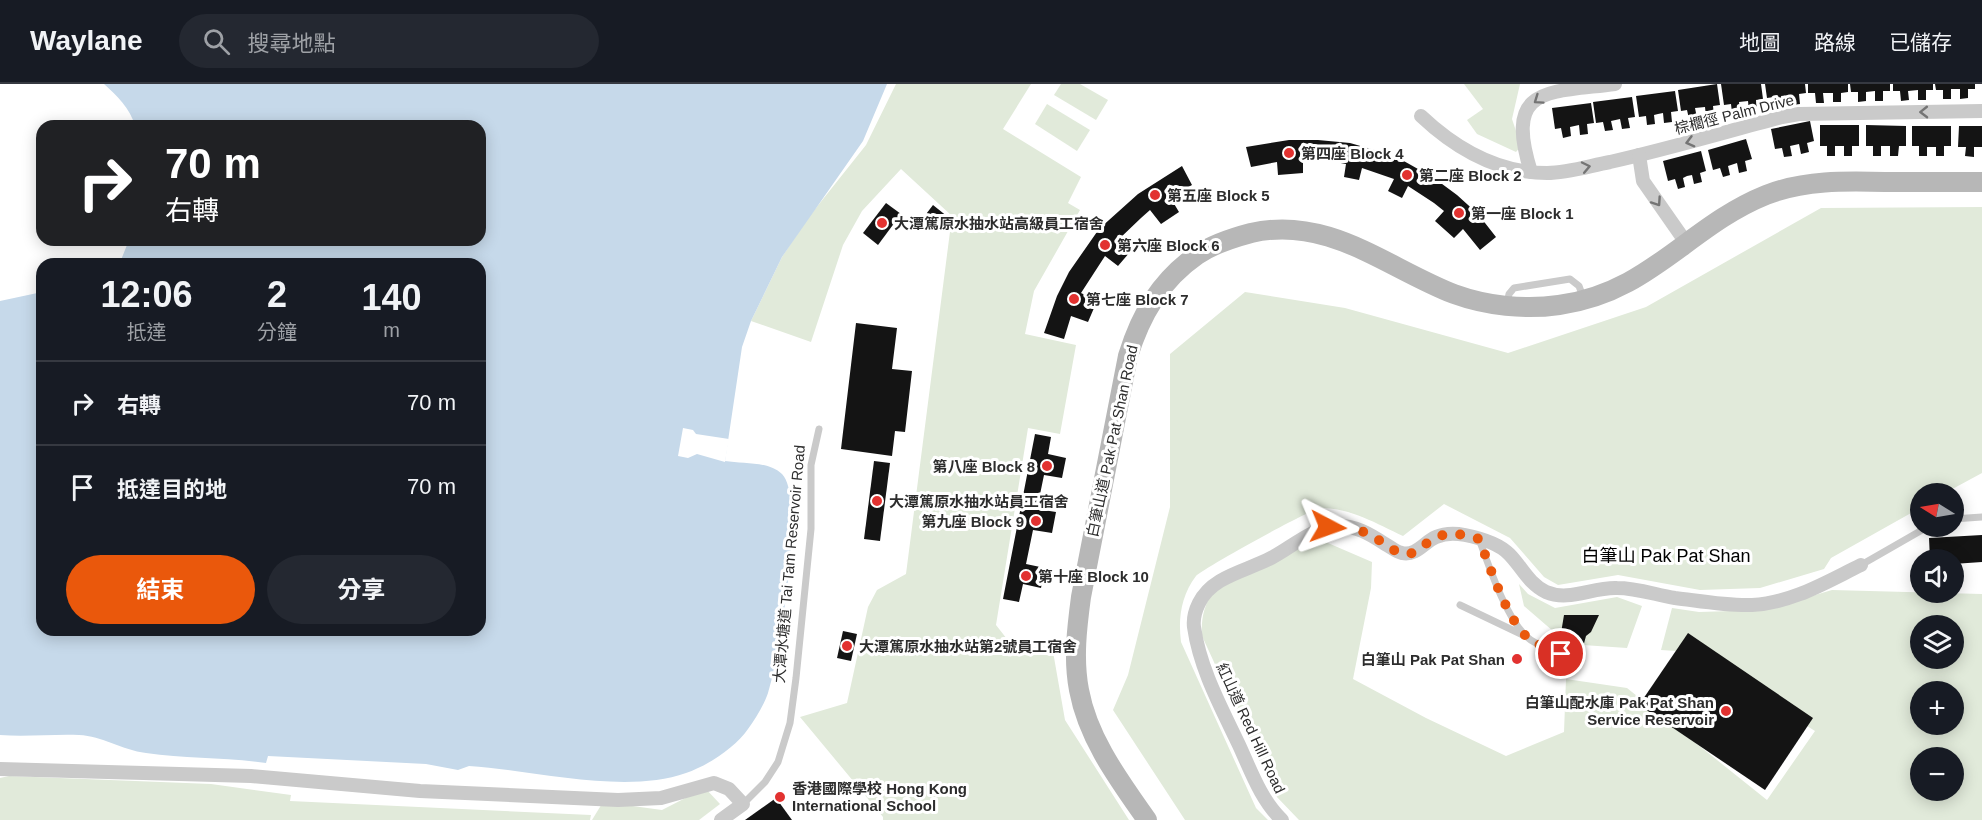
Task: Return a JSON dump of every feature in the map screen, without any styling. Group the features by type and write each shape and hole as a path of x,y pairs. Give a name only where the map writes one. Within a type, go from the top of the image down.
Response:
{"street":[{"path":"1531,172 1522,131 1522,118 1529,106 1539,96 1557,91 1615,84"},
{"name":"棕櫚徑 Palm Drive","path":"1421,116 1440,134 1460,148 1490,162 1531,172 1564,171 1640,155 1799,114 1982,111"},
{"path":"1640,155 1642,181 1687,244"},
{"name":"白筆山道 Pak Pat Shan Road","path":"1147,820 1110,764 1090,727 1078,688 1076,652 1081,597 1124,370 1139,324 1156,294 1178,270 1213,246 1257,232 1290,230 1319,234 1349,243 1456,295 1507,306 1544,307 1584,300 1628,284 1716,223 1749,203 1781,189 1833,182 1982,182"},
{"name":"紅山道 Red Hill Road","path":"1282,820 1266,802 1205,672 1194,622 1196,611 1203,597 1221,580 1274,556 1315,532 1328,527 1341,526 1359,530 1405,554 1417,551 1432,539 1457,533 1503,549 1537,586 1551,594 1568,597 1586,591 1618,588 1664,596 1751,605 1783,600 1801,594 1861,566"},
{"path":"0,769 251,776 420,791 618,800 661,798 714,783 729,789 743,804"},
{"name":"大潭水塘道 Tai Tam Reservoir Road","path":"721,820 743,804"}],"lane":[{"name":"大潭水塘道 Tai Tam Reservoir Road","path":"743,804 765,782 778,762 790,723 811,530 811,465 819,429"},
{"path":"1964,518 1982,517"},
{"name":"紅山道 Red Hill Road","path":"1861,566 1911,537"},
{"path":"1479,539 1508,609 1527,638"},
{"path":"1460,605 1561,654"}],"green space":[{"path":"896,84 1031,84 1003,129 1081,177 1068,203 1080,210 1034,291 1025,334 1076,345 1060,434 1028,428 996,625 1014,648 1052,646 1065,720 1129,820 883,820 883,817 800,717 847,703 868,607 877,590 906,574 952,216 901,169 862,211 843,245 811,342 751,321 782,257 808,218 866,145"},
{"path":"1061,84 1080,84 1108,100 1096,120 1054,95"},
{"path":"1464,84 1520,84 1512,119 1521,146 1516,152 1477,134 1467,120 1483,109"},
{"path":"1047,104 1090,130 1077,151 1035,124"},
{"path":"1982,207 1982,473 1964,483 1910,483 1910,514 1831,558 1824,569 1760,588 1700,590 1618,575 1558,585 1544,577 1510,538 1444,504 1403,536 1343,511 1321,508 1313,511 1257,539 1203,571 1196,576 1187,591 1180,616 1181,642 1256,808 1268,820 1185,820 1113,710 1128,675 1170,507 1170,354 1245,292 1345,308 1508,353 1646,307 1821,208"},
{"path":"1306,538 1321,540 1372,562 1371,588 1353,679 1426,718 1506,756 1564,732 1566,679 1627,688 1767,800 1815,731 1690,652 1661,650 1672,608 1699,612 1764,610 1832,590 1910,592 1910,603 1964,603 1964,594 1982,594 1982,820 1299,820 1275,795 1202,636 1202,623 1207,602 1213,591"},
{"path":"1519,584 1528,594 1555,608 1617,597 1642,606 1627,648 1568,644 1524,606"},
{"path":"9,776 211,784 291,795 290,801 591,815 590,820 0,820 0,778"},
{"path":"705,788 720,804 699,820 592,820 603,802 662,810"}],"water":[{"path":"104,84 887,84 863,141 782,257 751,321 742,347 725,461 763,465 782,474 789,489 791,513 788,580 773,675 762,707 743,736 712,761 686,773 662,779 607,782 469,766 458,770 426,764 268,756 266,763 161,755 129,749 87,736 0,735 0,301 36,293 36,636 486,636 486,258 122,258 127,246 486,246 486,120 133,120 118,98"}],"pier":[{"path":"683,428 693,430 696,434 729,439 725,462 697,454 688,458 678,456"}],"building":[{"path":"1717,84 1720,105 1713,106 1714,116 1706,117 1705,107 1695,108 1697,118 1689,119 1687,110 1681,111 1678,90"},
{"path":"1721,84 1761,84 1763,99 1756,100 1757,110 1749,111 1748,101 1739,102 1740,112 1732,113 1731,104 1724,105"},
{"path":"1765,84 1805,84 1806,93 1799,94 1800,104 1792,105 1791,95 1781,96 1783,106 1775,107 1774,97 1767,98"},
{"path":"1808,84 1848,84 1848,92 1841,93 1841,102 1833,102 1833,93 1823,93 1824,103 1816,103 1815,93 1808,93"},
{"path":"1850,84 1890,84 1890,91 1883,91 1883,101 1875,101 1875,91 1866,92 1866,101 1858,102 1858,92 1851,92"},
{"path":"1893,84 1933,84 1933,90 1926,90 1926,100 1918,100 1918,90 1908,91 1909,100 1901,101 1900,91 1893,91"},
{"path":"1935,84 1975,84 1975,89 1968,89 1968,98 1960,99 1960,89 1951,89 1951,99 1943,99 1943,90 1936,90"},
{"path":"1675,91 1678,111 1671,112 1672,122 1664,123 1663,113 1654,115 1655,124 1647,125 1646,116 1639,117 1636,96"},
{"path":"1632,97 1635,117 1628,118 1630,128 1622,129 1620,119 1611,121 1613,130 1605,131 1603,122 1596,123 1593,102"},
{"path":"1591,103 1594,123 1587,124 1588,134 1580,135 1579,125 1570,127 1571,136 1563,138 1561,128 1555,129 1552,108"},
{"path":"1810,121 1814,141 1807,143 1809,152 1801,154 1799,144 1790,146 1792,156 1784,157 1782,148 1775,149 1771,129"},
{"path":"1820,125 1859,125 1859,146 1852,146 1852,156 1844,156 1844,146 1835,146 1835,156 1827,156 1827,146 1820,146"},
{"path":"1866,125 1906,126 1906,146 1899,146 1898,156 1890,156 1890,146 1881,146 1881,156 1873,156 1873,146 1866,146"},
{"path":"1912,126 1951,126 1951,146 1944,146 1944,156 1936,156 1936,147 1927,147 1927,156 1919,156 1919,146 1912,146"},
{"path":"1959,126 1982,126 1982,147 1974,147 1974,157 1965,156 1966,147 1958,147"},
{"path":"1746,139 1752,159 1745,161 1747,171 1739,173 1737,163 1728,166 1730,175 1723,177 1720,168 1713,170 1708,150"},
{"path":"1289,140 1350,143 1402,160 1434,178 1457,195 1478,214 1496,237 1480,250 1463,229 1454,238 1435,221 1444,211 1434,203 1408,186 1402,198 1388,191 1394,179 1362,168 1359,180 1344,177 1346,164 1330,161 1303,160 1303,173 1278,175 1277,162 1251,167 1246,147"},
{"path":"1701,151 1706,171 1700,173 1702,182 1694,184 1692,175 1687,176 1683,178 1685,187 1678,189 1675,179 1668,181 1663,161"},
{"path":"1182,166 1192,185 1170,197 1179,212 1161,224 1150,210 1118,240 1130,252 1118,266 1105,256 1081,293 1097,301 1088,322 1071,316 1064,339 1044,333 1057,296 1069,272 1099,229 1138,194"},
{"name":"大潭篤原水抽水站高級員工宿舍","path":"886,203 901,214 878,245 863,233"},
{"path":"933,205 948,217 943,224 934,217 926,227 920,222"},
{"path":"856,323 897,328 892,369 912,371 905,432 895,431 892,456 841,449"},
{"path":"1035,434 1051,437 1048,454 1066,458 1062,478 1044,475 1037,509 1056,512 1052,533 1033,530 1026,564 1045,568 1041,588 1023,584 1019,602 1003,599"},
{"name":"大潭篤原水抽水站員工宿舍","path":"874,461 890,463 880,541 864,539"},
{"path":"1982,535 1982,562 1964,563 1964,549 1930,549 1929,538"},
{"path":"1564,615 1599,615 1591,632 1586,636 1583,647 1560,639"},
{"name":"大潭篤原水抽水站第2號員工宿舍","path":"843,631 857,634 851,661 837,658"},
{"name":"白筆山配水庫 Pak Pat Shan Service Reservoir","path":"1688,633 1813,718 1765,790 1639,705"},
{"path":"776,798 792,820 745,820"}],"place":[{"name":"第四座 Block 4","path":"1289,153"},
{"name":"第二座 Block 2","path":"1407,175"},
{"name":"第五座 Block 5","path":"1155,195"},
{"name":"第一座 Block 1","path":"1459,213"},
{"name":"大潭篤原水抽水站高級員工宿舍","path":"882,223"},
{"name":"第六座 Block 6","path":"1105,245"},
{"name":"第七座 Block 7","path":"1074,299"},
{"name":"第八座 Block 8","path":"1047,466"},
{"name":"大潭篤原水抽水站員工宿舍","path":"877,501"},
{"name":"第九座 Block 9","path":"1036,521"},
{"name":"第十座 Block 10","path":"1026,576"},
{"name":"大潭篤原水抽水站第2號員工宿舍","path":"847,646"},
{"name":"白筆山 Pak Pat Shan","path":"1517,659"},
{"name":"白筆山配水庫 Pak Pat Shan Service Reservoir","path":"1726,711"},
{"name":"香港國際學校 Hong Kong International School","path":"780,797"}],"district":[{"name":"白筆山 Pak Pat Shan","path":"1666,556"}],"route":[{"path":"1328,527 1341,526 1359,530 1405,554 1417,551 1432,539 1444,535 1457,533 1479,539 1508,609 1527,638 1561,654"}]}
